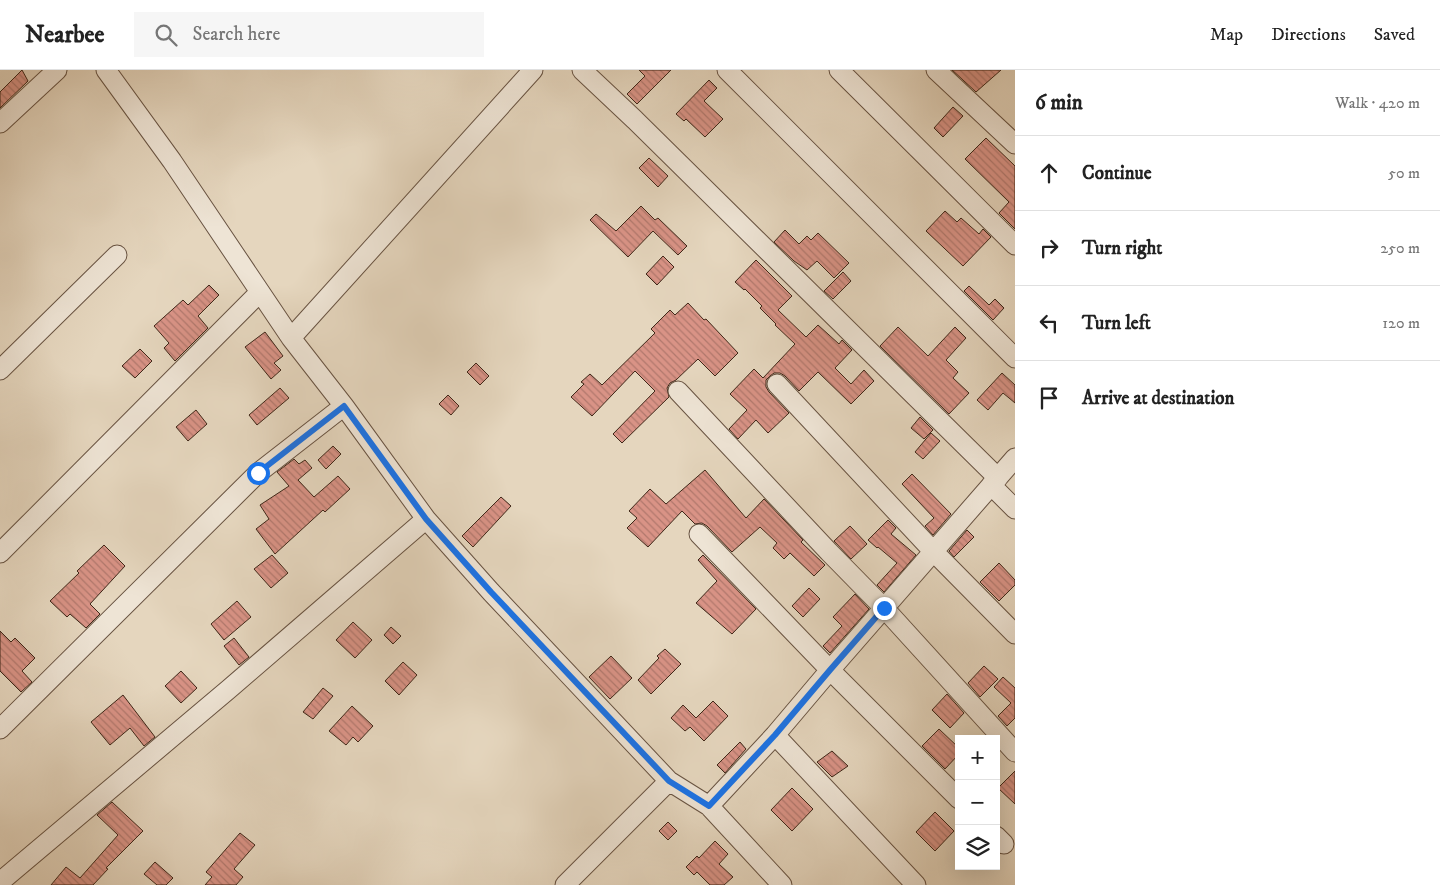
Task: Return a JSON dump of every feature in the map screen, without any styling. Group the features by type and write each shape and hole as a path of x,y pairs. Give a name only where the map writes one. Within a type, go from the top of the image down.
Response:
{"street":[{"path":"0,123 57,70"},
{"path":"106,70 172,161 291,338 344,406 426,519 491,592 669,781 709,806 782,885"},
{"path":"291,338 533,70"},
{"path":"582,70 635,120 995,481 1015,509"},
{"path":"727,70 1015,358"},
{"path":"839,70 1015,245"},
{"path":"936,70 1015,144"},
{"path":"0,370 117,255"},
{"path":"0,553 260,292"},
{"path":"777,384 933,551 1015,634"},
{"path":"678,391 884,608 1015,752"},
{"path":"0,729 258,473 344,406"},
{"path":"709,806 775,735 1015,458"},
{"path":"0,882 229,689 426,519"},
{"path":"699,534 830,670 955,795"},
{"path":"775,735 916,885"},
{"path":"565,885 669,781"}],"building":[{"path":"22,70 28,81 0,108 0,92"},
{"path":"639,70 671,70 637,104 627,94 645,76"},
{"path":"952,70 1001,70 976,92"},
{"path":"709,80 717,88 704,101 723,119 705,137 686,119 684,121 676,114"},
{"path":"953,107 963,116 943,137 934,128"},
{"path":"986,138 1015,166 1015,229 999,213 1009,202 965,159"},
{"path":"649,158 668,176 658,187 639,168"},
{"path":"641,206 655,220 658,218 687,246 678,255 653,231 628,257 590,220 596,214 616,231"},
{"path":"945,211 957,222 961,218 979,234 983,229 991,237 963,266 926,231"},
{"path":"785,230 799,244 807,236 811,240 818,233 849,263 834,278 817,261 807,270 794,261 774,242"},
{"path":"663,256 674,267 657,285 646,274"},
{"path":"756,260 792,296 778,310 806,337 818,325 839,344 842,340 852,350 835,368 851,384 864,370 874,381 851,404 818,372 799,391 785,376 780,373 774,373 766,380 766,387 789,413 768,433 756,420 738,439 729,429 747,410 730,394 754,369 763,378 795,344 760,308 762,306 735,282"},
{"path":"843,272 851,281 833,299 824,291"},
{"path":"209,285 219,295 198,316 208,328 175,361 164,348 169,343 154,326 183,300 188,305"},
{"path":"969,286 989,305 995,299 1004,308 993,320 964,291"},
{"path":"688,303 738,353 715,376 698,359 676,380 670,383 667,388 669,397 622,443 613,434 655,391 635,371 592,416 571,397 584,384 581,382 590,374 602,385 655,333 651,329 670,310 675,315"},
{"path":"898,327 928,356 955,327 966,338 946,360 958,372 953,378 969,393 949,414 880,346"},
{"path":"265,332 283,356 274,363 281,370 271,379 245,347"},
{"path":"140,349 152,361 135,378 122,366"},
{"path":"476,363 489,376 480,385 467,372"},
{"path":"1002,373 1015,385 1015,403 1003,393 988,410 977,400"},
{"path":"280,388 289,398 257,425 249,415"},
{"path":"448,395 459,406 451,415 439,404"},
{"path":"196,410 207,424 188,441 176,427"},
{"path":"920,417 933,430 924,439 911,428"},
{"path":"931,433 940,441 923,459 915,452"},
{"path":"333,446 341,454 326,469 318,460"},
{"path":"294,459 299,464 305,460 312,468 298,480 314,497 338,476 350,489 325,512 323,510 275,554 256,529 269,519 260,505 289,486 277,472"},
{"path":"705,470 746,518 764,499 803,540 801,542 825,565 814,576 790,553 784,559 773,548 777,543 760,527 732,552 707,526 702,523 695,524 682,511 648,547 627,528 637,518 629,511 650,489 666,504"},
{"path":"912,474 951,514 933,535 925,526 934,518 902,484"},
{"path":"501,497 511,506 473,547 462,536"},
{"path":"888,520 896,528 891,534 916,555 884,592 877,585 897,563 868,540"},
{"path":"850,526 867,544 851,559 834,541"},
{"path":"967,530 974,537 954,557 949,551"},
{"path":"104,545 125,566 90,604 100,614 86,628 70,614 67,617 50,601"},
{"path":"272,555 288,573 271,588 254,569"},
{"path":"703,555 756,609 732,634 696,603 717,581 698,560"},
{"path":"999,563 1015,580 1015,585 999,601 980,582"},
{"path":"809,588 820,599 803,617 792,606"},
{"path":"855,594 869,609 830,653 823,646 842,626 833,617"},
{"path":"237,601 251,617 224,640 211,624"},
{"path":"353,622 372,640 355,658 336,640"},
{"path":"391,627 401,636 393,644 384,635"},
{"path":"0,631 11,642 15,638 35,658 22,671 32,682 21,692 0,671"},
{"path":"234,638 249,657 239,665 224,646"},
{"path":"665,649 681,664 651,694 638,680"},
{"path":"611,656 632,678 610,699 589,677"},
{"path":"403,662 417,675 399,695 385,681"},
{"path":"984,666 998,679 980,697 968,683"},
{"path":"181,671 197,688 181,703 165,686"},
{"path":"1003,677 1015,688 1015,718 1007,726 998,716 1011,703 994,687"},
{"path":"323,688 333,696 313,719 303,712"},
{"path":"947,694 964,713 950,728 932,710"},
{"path":"123,695 155,737 144,746 130,728 110,745 91,722"},
{"path":"713,701 728,716 704,741 690,727 685,731 671,718 683,705 696,718"},
{"path":"352,706 373,726 358,742 353,737 346,745 329,731"},
{"path":"939,729 955,744 955,758 945,769 922,746"},
{"path":"740,742 746,749 725,773 717,765"},
{"path":"832,751 848,766 832,777 817,762"},
{"path":"1015,771 1015,804 1000,790 1000,786"},
{"path":"792,788 813,809 792,831 771,810"},
{"path":"112,802 143,831 106,868 108,869 93,885 51,885 66,867 80,878 118,835 97,815"},
{"path":"935,812 954,831 935,851 916,832"},
{"path":"668,822 677,831 668,840 659,831"},
{"path":"240,833 255,845 234,869 243,877 236,885 205,885 212,877 206,872"},
{"path":"715,841 728,854 719,864 733,877 724,885 710,885 697,872 694,875 686,867 697,856 699,858"},
{"path":"155,862 173,878 166,885 157,885 144,874"}],"route":[{"path":"258,473 344,406 426,519 491,592 669,781 709,806 775,735 884,608"}]}
